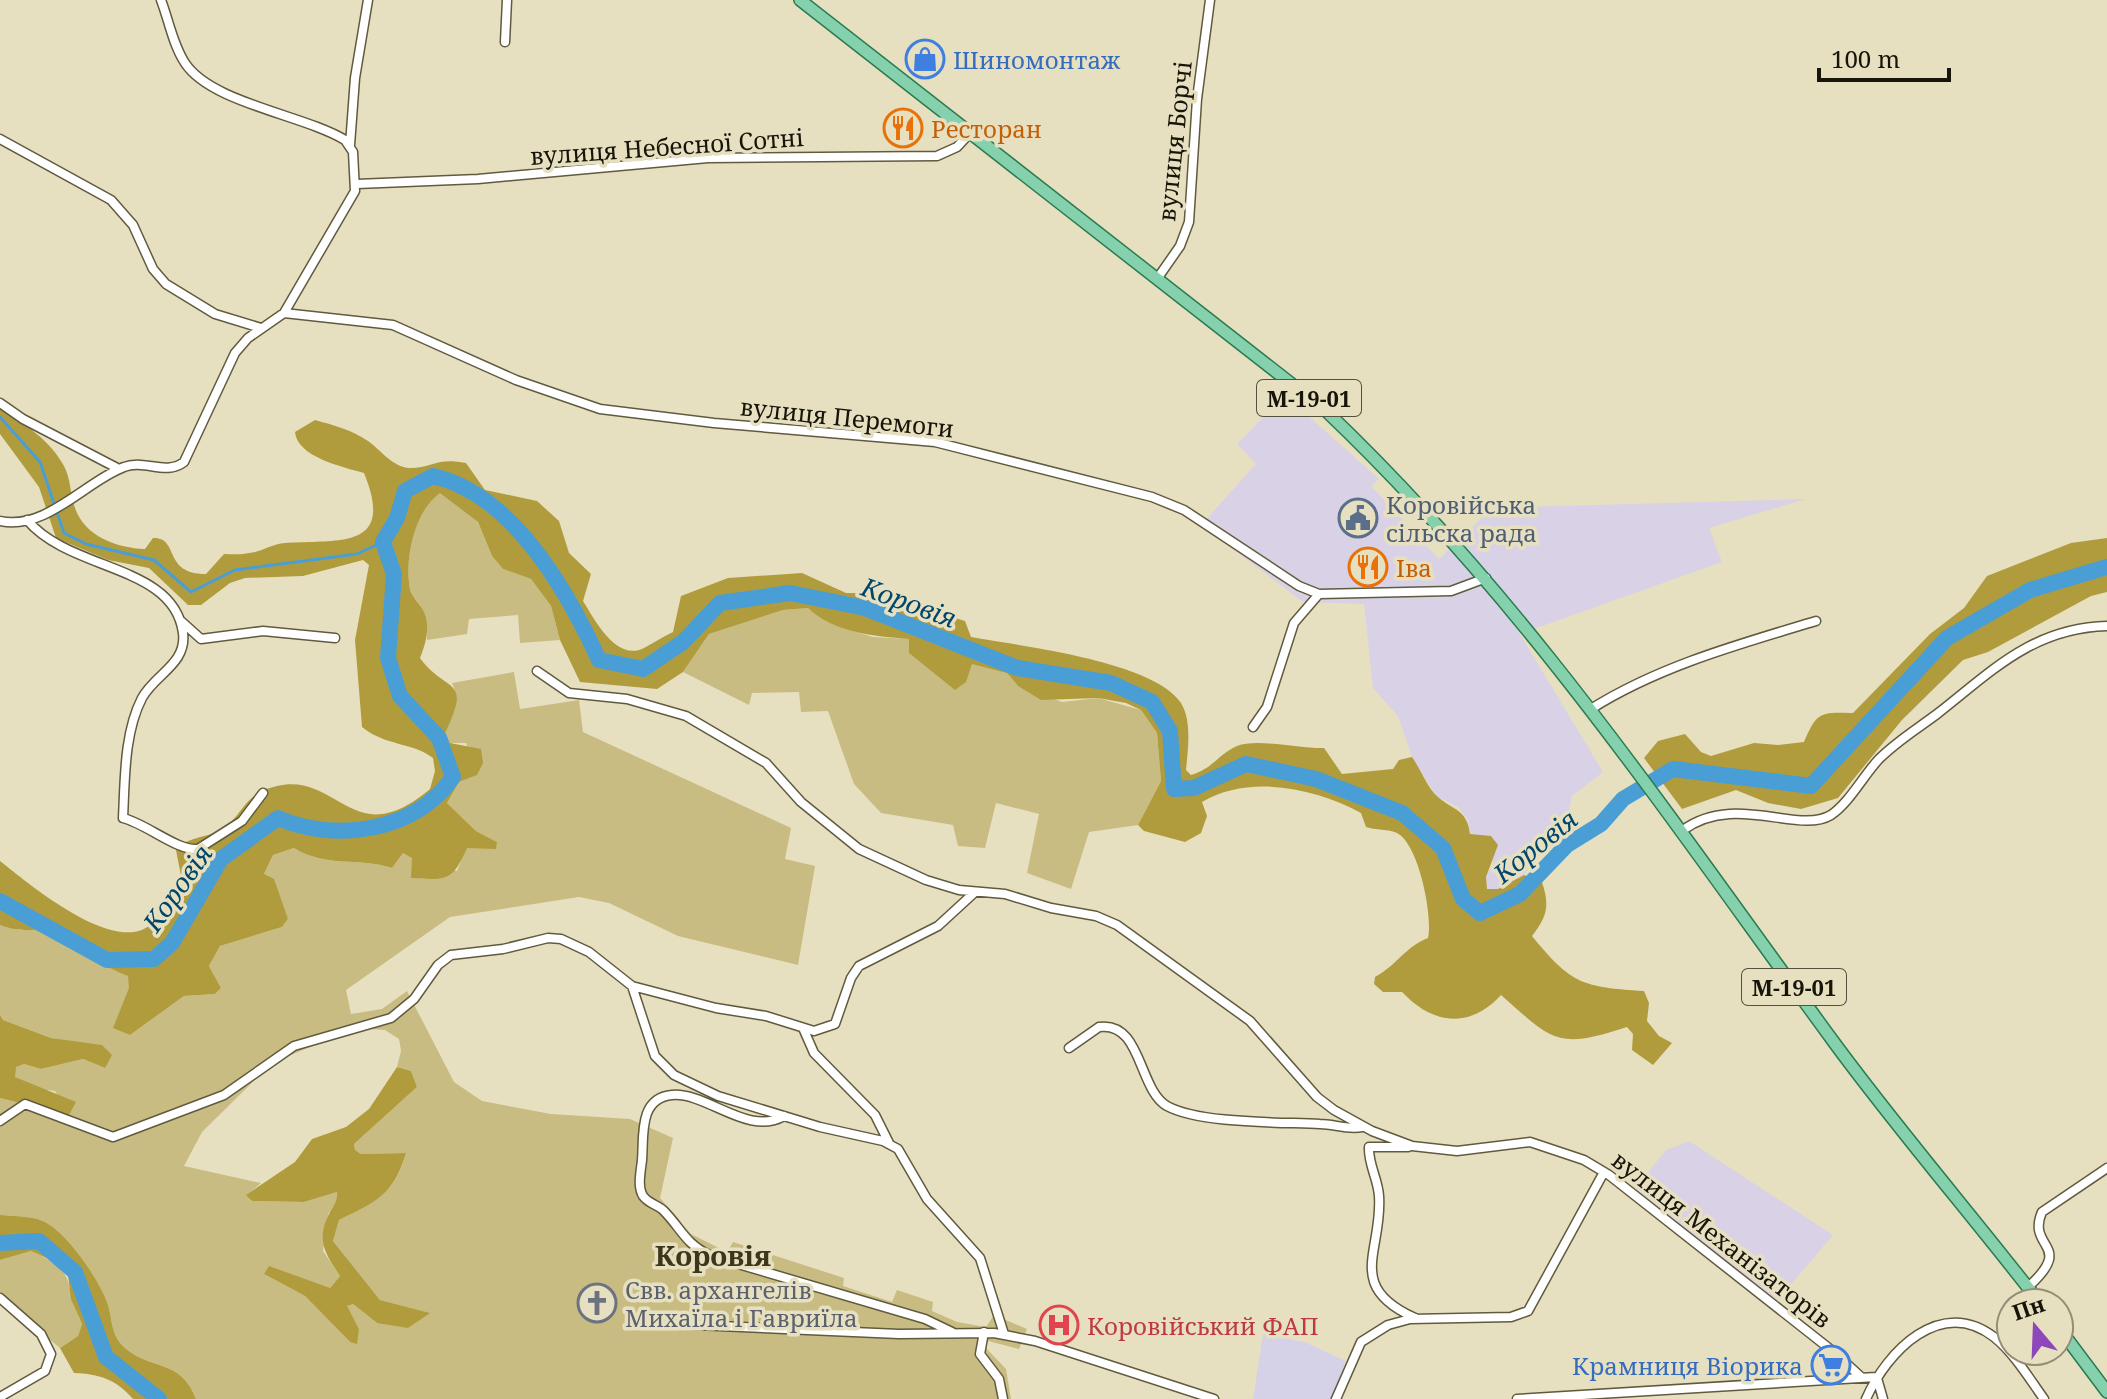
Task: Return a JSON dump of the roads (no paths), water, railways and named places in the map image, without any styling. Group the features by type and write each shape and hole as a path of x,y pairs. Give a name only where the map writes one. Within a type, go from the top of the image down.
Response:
{"main road":[{"name":"М-19-01","path":"800,0 1325,410 1392,474 1486,578 1591,709 1683,830 1859,1076 2028,1287"},
{"path":"2075,1349 2107,1392"}],"street":[{"path":"161,0 183,61 202,80 338,136 351,147"},
{"path":"0,521 27,520 79,496 119,469 134,465 175,468 192,451 235,353 261,328 284,313 357,184 351,147 355,78 368,0"},
{"path":"505,42 507,0"},
{"name":"вулиця Борчі","path":"1157,279 1180,246 1189,222 1197,99 1210,0"},
{"name":"вулиця Небесної Сотні","path":"357,184 478,179 708,158 937,156 957,147 971,132"},
{"path":"0,139 111,200 133,225 153,269 166,284 215,314 261,328"},
{"name":"вулиця Перемоги","path":"284,313 393,325 516,380 600,409 725,424 935,442 1152,497 1184,510 1299,586 1319,594 1447,591 1486,578"},
{"path":"0,403 45,432 119,469"},
{"path":"27,520 58,547 155,587 172,601 181,620 201,639 263,631 335,638"},
{"path":"1253,727 1267,707 1294,623 1319,594"},
{"path":"181,620 182,649 174,663 147,689 132,723 123,818 160,833 183,847 198,849 242,821 263,793"},
{"path":"1591,709 1623,689 1750,640 1816,621"},
{"path":"1683,830 1705,819 1742,813 1820,820 1838,809 1896,742 1934,717 2003,659 2078,629 2107,626"},
{"name":"вулиця Механізаторів","path":"537,671 569,693 627,699 686,716 766,763 801,802 865,852 934,883 975,892 1005,894 1051,908 1096,916 1125,930 1250,1021 1317,1097 1363,1127 1412,1146 1457,1151 1530,1142 1570,1154 1604,1172 1841,1357 1861,1377"},
{"path":"0,1121 25,1104 108,1138 186,1111 238,1087 294,1046 391,1018 414,999 438,965 457,953 503,949 556,938 594,954 632,986 716,1008 766,1016 814,1031 831,1028 859,966 938,926 975,892"},
{"path":"632,986 653,1052 664,1067 711,1093 784,1116 889,1143 900,1151 927,1199 978,1255 1004,1334"},
{"name":"вулиця Механізаторів","path":"1069,1048 1099,1027 1116,1029 1127,1039 1159,1099 1175,1109 1245,1120 1363,1127"},
{"path":"803,1028 814,1053 875,1115 889,1143"},
{"path":"784,1116 777,1120 750,1118 680,1095 660,1099 648,1112 642,1130 640,1185 644,1197 662,1210 686,1241 711,1256 925,1319 952,1332"},
{"path":"1412,1146 1371,1146 1368,1149 1379,1198 1370,1255 1372,1277 1388,1304 1415,1318"},
{"path":"2028,1287 2048,1269 2050,1262 2048,1248 2038,1227 2042,1212 2107,1168"},
{"path":"1336,1399 1363,1339 1388,1325 1415,1318 1511,1317 1526,1313 1604,1172"},
{"path":"0,1298 41,1334 51,1354 45,1371 0,1397"},
{"path":"1866,1399 1876,1377 1919,1333 1942,1323 1954,1322 1974,1326 1995,1338 2044,1399"},
{"path":"674,1324 899,1334 1004,1334 1214,1399"},
{"path":"984,1332 980,1354 999,1379 1003,1399"},
{"path":"1517,1399 1876,1377"},
{"path":"1876,1377 1883,1399"}],"waterway":[{"path":"0,417 40,462 64,533 86,544 154,560 191,592 235,570 357,554 383,542"},
{"name":"Коровія","path":"0,901 107,960 154,959 172,943 221,859 278,818 324,830 373,828 396,821 437,796 453,777 439,738 400,696 388,658 394,574 383,542 397,518 405,491 433,476 462,486 488,502 534,548 571,604 599,660 643,669 683,642 720,603 790,593 865,608 1017,668 1111,683 1152,702 1170,731 1174,789 1194,788 1246,764 1316,779 1402,813 1443,848 1463,899 1480,913 1520,894 1567,845 1601,824 1623,799 1673,769 1811,786 1947,638 2030,590 2107,567"},
{"name":"Коровія","path":"0,1243 39,1241 75,1272 106,1357 159,1399"}],"place":[{"name":"Шиномонтаж","path":"925,59"},
{"name":"Ресторан","path":"903,128"},
{"name":"Коровійська сільска рада","path":"1358,518"},
{"name":"Іва","path":"1368,567"},
{"name":"Свв. архангелів Михаїла і Гавриїла","path":"597,1303"},
{"name":"Коровійський ФАП","path":"1059,1325"},
{"name":"Крамниця Віорика","path":"1831,1365"}],"district":[{"name":"Коровія","path":"713,1255"}]}
